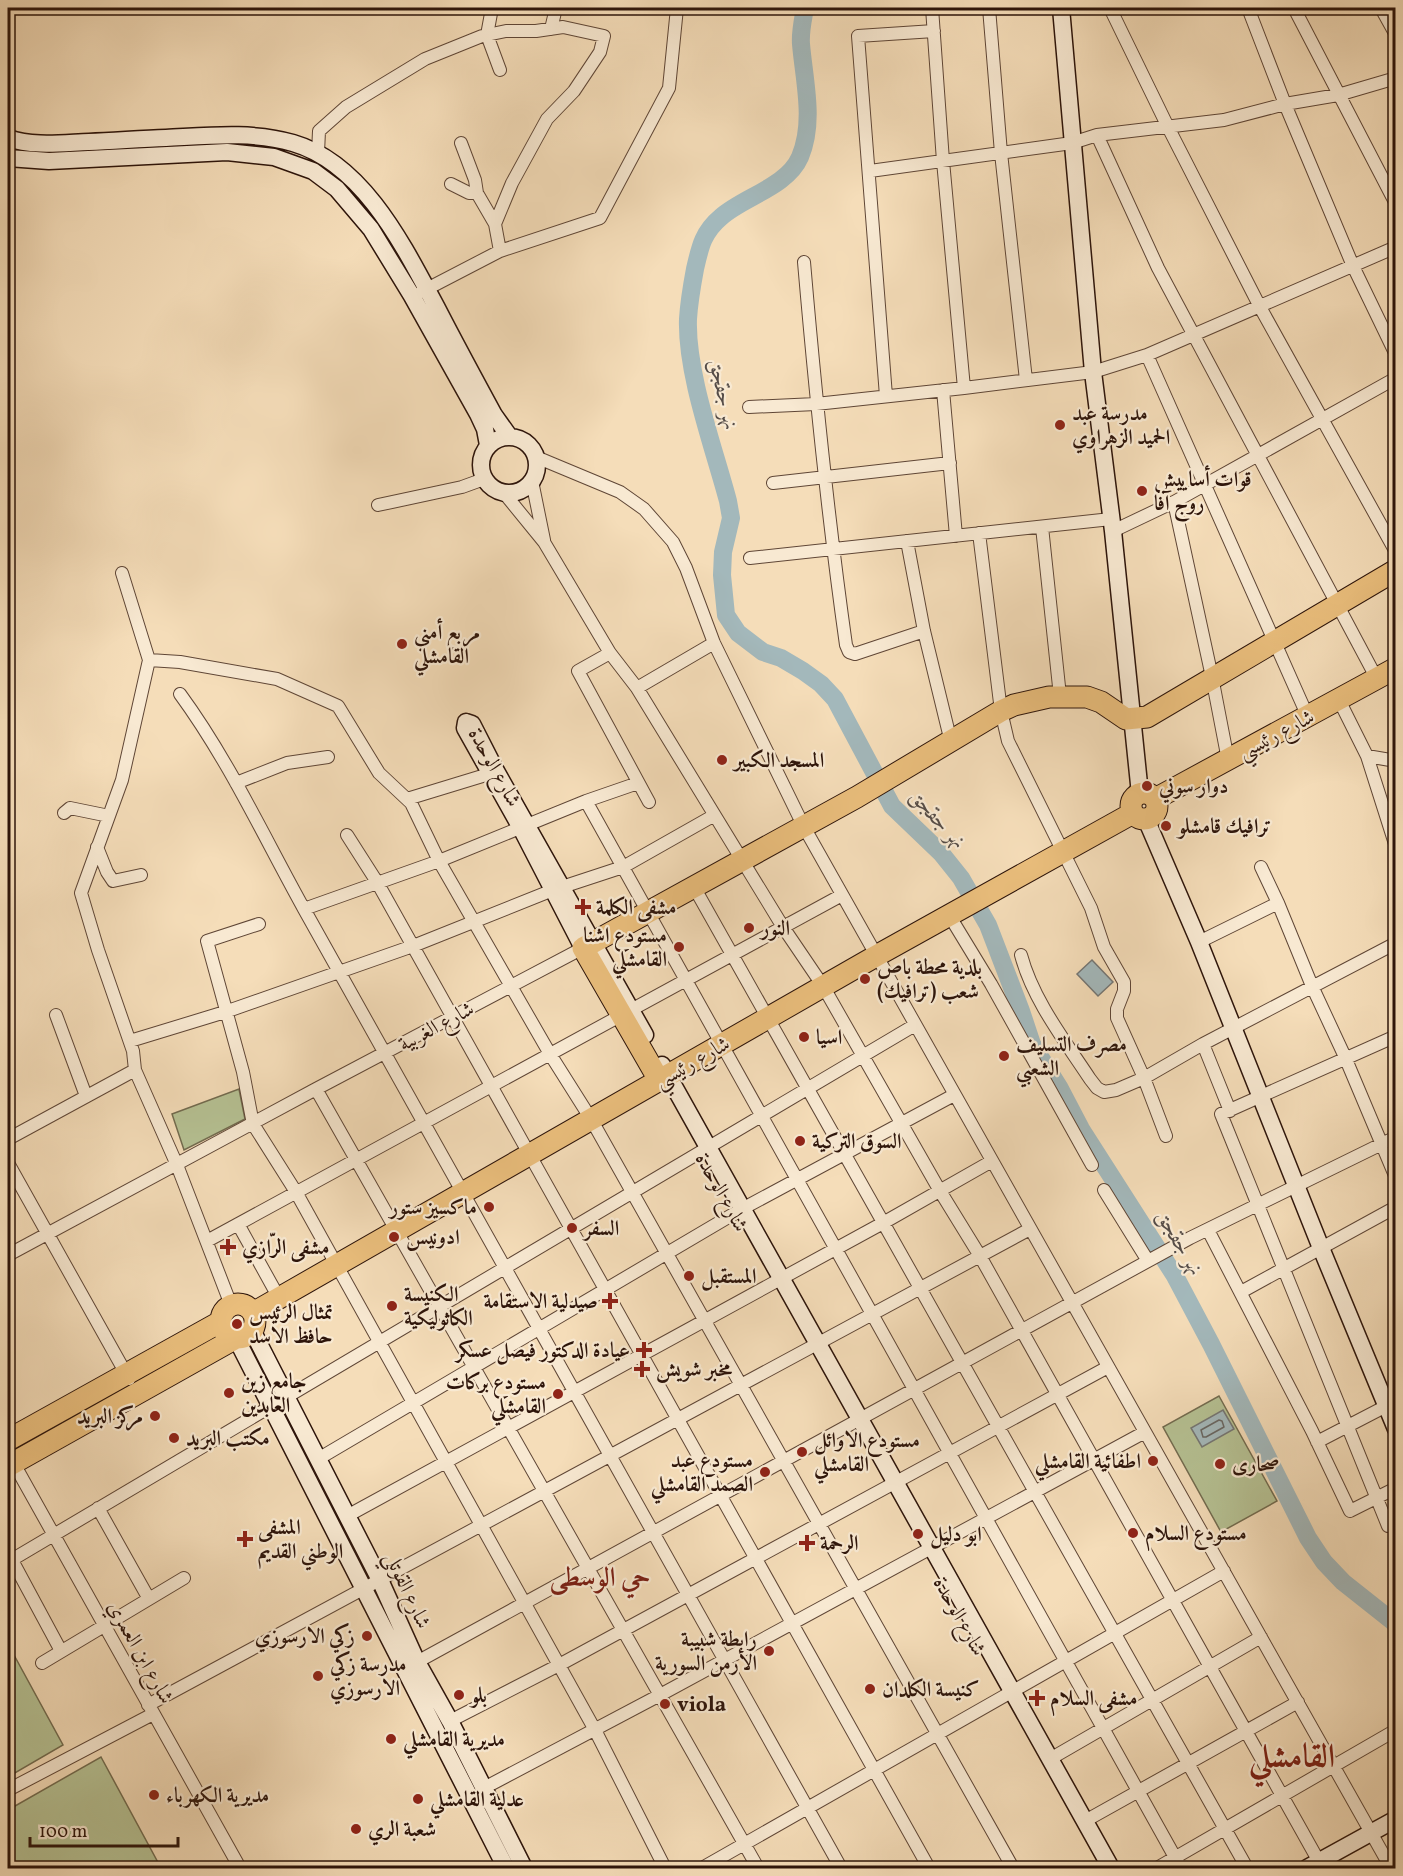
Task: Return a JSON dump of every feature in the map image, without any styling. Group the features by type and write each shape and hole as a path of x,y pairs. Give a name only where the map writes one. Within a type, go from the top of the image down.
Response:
{"highway":[{"path":"1131,719 1147,717 1155,713 1395,570"},
{"name":"شارع رئيسي","path":"9,1461 137,1394 247,1327 279,1298 463,1192 1005,883 1395,668"},
{"name":"شارع الغربية","path":"588,945 863,794 1001,711 1037,699 1060,696 1094,699 1121,717 1131,719"},
{"name":"شارع الوحدة","path":"588,945 663,1078"},
{"path":"8,1440 126,1375 226,1313 246,1305 247,1327 225,1333 226,1313"}],"street":[{"path":"492,8 487,35 500,70"},
{"path":"551,29 556,8"},
{"path":"419,292 500,251 600,218 669,88 677,8"},
{"path":"932,8 943,161 964,388"},
{"path":"988,8 1001,153 1026,380"},
{"path":"1061,8 1093,372 1112,525 1131,719 1143,806 1321,1248 1390,1404 1395,1429"},
{"path":"1110,8 1260,306 1395,552"},
{"path":"1248,8 1285,104 1353,266 1395,355"},
{"path":"1294,8 1395,204"},
{"path":"1381,8 1395,35"},
{"path":"318,153 319,131 346,107 425,59 487,35 506,31 536,32 563,27 604,36 600,52 574,91 547,119 527,152 495,224"},
{"path":"886,396 858,36 934,31"},
{"path":"870,171 1072,143 1097,135 1224,120 1285,104 1338,95 1395,78"},
{"path":"1097,135 1158,268 1377,679"},
{"path":"8,138 44,144 215,136 260,137 293,143 318,153 368,195 387,221 485,429 488,445"},
{"path":"461,143 475,180 477,193 495,224 500,251"},
{"path":"8,158 49,161 227,152 259,154 287,160 313,171 347,200 419,292 509,436"},
{"path":"451,184 469,193 477,193"},
{"path":"749,406 816,404 1093,372 1148,355 1395,247"},
{"path":"804,262 824,477 846,645 849,652 855,654 924,631"},
{"path":"1148,355 1308,717"},
{"path":"750,558 1042,527 1112,525 1174,502 1395,378"},
{"path":"943,390 956,536"},
{"path":"536,457 536,474 532,481 520,491 504,493 496,490 484,479 480,461 488,445 502,437 509,436 526,442 536,457 620,492 655,519 680,555 714,643 804,827 1391,1869"},
{"path":"773,483 950,463"},
{"path":"378,506 462,487 484,479"},
{"path":"532,481 544,542"},
{"path":"504,493 544,542 610,653 637,688 713,816 743,860 783,927 824,986 1058,1394 1282,1796 1316,1866 1395,1819"},
{"path":"1174,502 1228,760"},
{"path":"1042,527 1060,696"},
{"path":"979,533 1001,711 1012,751 1091,908 1104,947 1124,982 1117,1018 1144,1078 1166,1136"},
{"path":"907,541 924,631 951,742"},
{"path":"122,573 149,660 122,780 81,892 98,950 134,1051 135,1070 177,1165 207,1241 226,1313"},
{"path":"637,688 714,643"},
{"path":"610,653 578,671 648,802"},
{"path":"149,660 180,662 277,679 338,706 379,773 411,803 439,861 550,1054 591,1119 1012,1869"},
{"path":"180,694 205,727 304,909 841,1869"},
{"path":"1339,700 1367,756 1392,828 1395,847"},
{"name":"شارع الوحدة","path":"524,827 489,774 465,728 466,722 472,724 524,827 588,945"},
{"path":"1367,756 1395,761"},
{"path":"236,783 287,763 328,757"},
{"path":"407,799 489,774"},
{"path":"304,909 439,861 586,801 638,783"},
{"path":"586,801 1178,1863"},
{"path":"64,813 70,808 109,816"},
{"path":"130,1041 225,1012 340,972 413,946 557,888 623,867 713,816"},
{"path":"347,835 377,882 453,1017 929,1869"},
{"path":"97,847 113,881 141,875"},
{"path":"1261,867 1345,1057 1395,1178"},
{"path":"694,887 1247,1869"},
{"path":"207,1241 842,895"},
{"path":"1199,942 1278,903"},
{"path":"953,913 1092,1165"},
{"path":"259,924 207,941 243,1072 253,1124 296,1192 595,1730 665,1869"},
{"path":"1021,955 1025,970 1046,1010 1097,1088 1104,1092 1116,1090 1144,1078 1203,1044 1395,943"},
{"name":"شارع الغربية","path":"8,1255 588,945"},
{"path":"56,1016 86,1096"},
{"path":"61,1651 10,1561 915,1025"},
{"path":"1388,1526 1221,1114 1395,1036"},
{"path":"1203,1044 1230,1111"},
{"path":"8,1138 135,1070"},
{"name":"شارع الوحدة","path":"663,1078 1008,1694 1101,1869"},
{"path":"316,1089 758,1869"},
{"path":"318,1458 738,1212 954,1095"},
{"path":"417,1662 1190,1238 1395,1137"},
{"path":"346,1516 836,1249 992,1161"},
{"path":"8,1163 137,1394"},
{"path":"1104,1190 1153,1258"},
{"path":"1241,1292 1395,1207"},
{"path":"238,1224 279,1298"},
{"path":"8,1790 380,1580 1030,1229"},
{"path":"1208,1230 1350,1511 1395,1488"},
{"name":"شارع القوتلي","path":"247,1327 318,1458 380,1580 417,1662 450,1721 524,1869"},
{"name":"شارع القوتلي","path":"247,1327 270,1407 506,1869"},
{"path":"450,1721 559,1665 1108,1367"},
{"path":"1317,1442 1348,1428 1390,1404"},
{"path":"484,1788 928,1551 1145,1432"},
{"name":"شارع ابن العمري","path":"9,1461 53,1535 240,1869"},
{"path":"98,1508 149,1599"},
{"path":"702,1869 1224,1571"},
{"path":"42,1663 184,1578"},
{"path":"1050,1759 1261,1637"},
{"name":"شارع الوحدة","path":"1008,1694 1050,1759 1111,1869"},
{"path":"1085,1821 1298,1702"},
{"path":"1157,1869 1178,1863 1225,1829 1395,1730"}],"green space":[{"path":"239,1089 245,1119 184,1150 172,1114"},
{"name":"صحارى","path":"1219,1396 1277,1501 1221,1532 1163,1427"},
{"path":"8,1644 63,1745 8,1777"},
{"path":"101,1757 161,1868 8,1868 8,1810"}],"water":[{"path":"1092,960 1113,982 1098,996 1077,974"},
{"path":"1223,1410 1234,1429 1202,1447 1191,1428"}],"waterway":[{"name":"نهر جقجق","path":"805,8 801,40 808,115 807,130 800,157 794,167 775,184 730,210 710,228 699,254 690,300 688,319 691,363 731,518 723,552 722,575 726,615 738,633 763,652 781,658 803,671 821,684 835,699 892,806 941,853 961,878 988,925 1032,1044 1059,1087 1081,1129 1175,1276 1308,1538 1324,1562 1343,1582 1396,1624"}],"place":[{"name":"مدرسة عبد الحميد الزهراوي","path":"1060,425"},
{"name":"قوات أساييش روج آفا","path":"1142,491"},
{"name":"مربع أمني القامشلي","path":"402,644"},
{"name":"المسجد الكبير","path":"722,760"},
{"name":"دوار سوني","path":"1147,786"},
{"name":"ترافيك قامشلو","path":"1166,826"},
{"name":"مشفى الكلمة","path":"583,907"},
{"name":"النور","path":"749,928"},
{"name":"مستودع اشنا القامشلي","path":"679,947"},
{"name":"بلدية محطة باص شعب (ترافيك)","path":"865,979"},
{"name":"اسيا","path":"804,1037"},
{"name":"مصرف التسليف الشعبي","path":"1004,1056"},
{"name":"السوق التركية","path":"800,1141"},
{"name":"ماكسيز ستور","path":"489,1207"},
{"name":"السفر","path":"572,1228"},
{"name":"ادونيس","path":"394,1237"},
{"name":"مشفى الرّازي","path":"228,1247"},
{"name":"المستقبل","path":"689,1276"},
{"name":"صيدلية الاستقامة","path":"610,1301"},
{"name":"الكنيسة الكاثوليكية","path":"392,1306"},
{"name":"تمثال الرئيس حافظ الاسد","path":"237,1324"},
{"name":"عيادة الدكتور فيصل عسكر","path":"644,1350"},
{"name":"مخبر شويش","path":"642,1369"},
{"name":"جامع زين العابدين","path":"229,1393"},
{"name":"مستودع بركات القامشلي","path":"558,1394"},
{"name":"مركز البريد","path":"155,1416"},
{"name":"مكتب البريد","path":"174,1438"},
{"name":"مستودع الاوائل القامشلي","path":"802,1452"},
{"name":"اطفائية القامشلي","path":"1153,1461"},
{"name":"صحارى","path":"1220,1464"},
{"name":"مستودع عبد الصمد القامشلي","path":"765,1472"},
{"name":"مستودع السلام","path":"1133,1533"},
{"name":"ابو دليل","path":"918,1534"},
{"name":"المشفى الوطني القديم","path":"245,1539"},
{"name":"الرحمة","path":"807,1543"},
{"name":"زكي الارسوزي","path":"367,1636"},
{"name":"رابطة شبيبة اﻷرمن السورية","path":"769,1651"},
{"name":"مدرسة زكي الارسوزي","path":"318,1676"},
{"name":"كنيسة الكلدان","path":"870,1689"},
{"name":"بلو","path":"459,1695"},
{"name":"مشفى السلام","path":"1037,1698"},
{"name":"viola","path":"665,1704"},
{"name":"مديرية القامشلي","path":"391,1739"},
{"name":"مديرية الكهرباء","path":"154,1795"},
{"name":"عدلية القامشلي","path":"418,1799"},
{"name":"شعبة الري","path":"356,1829"}],"district":[{"name":"حي الوسطى","path":"600,1577"},
{"name":"القامشلي","path":"1292,1755"}]}
